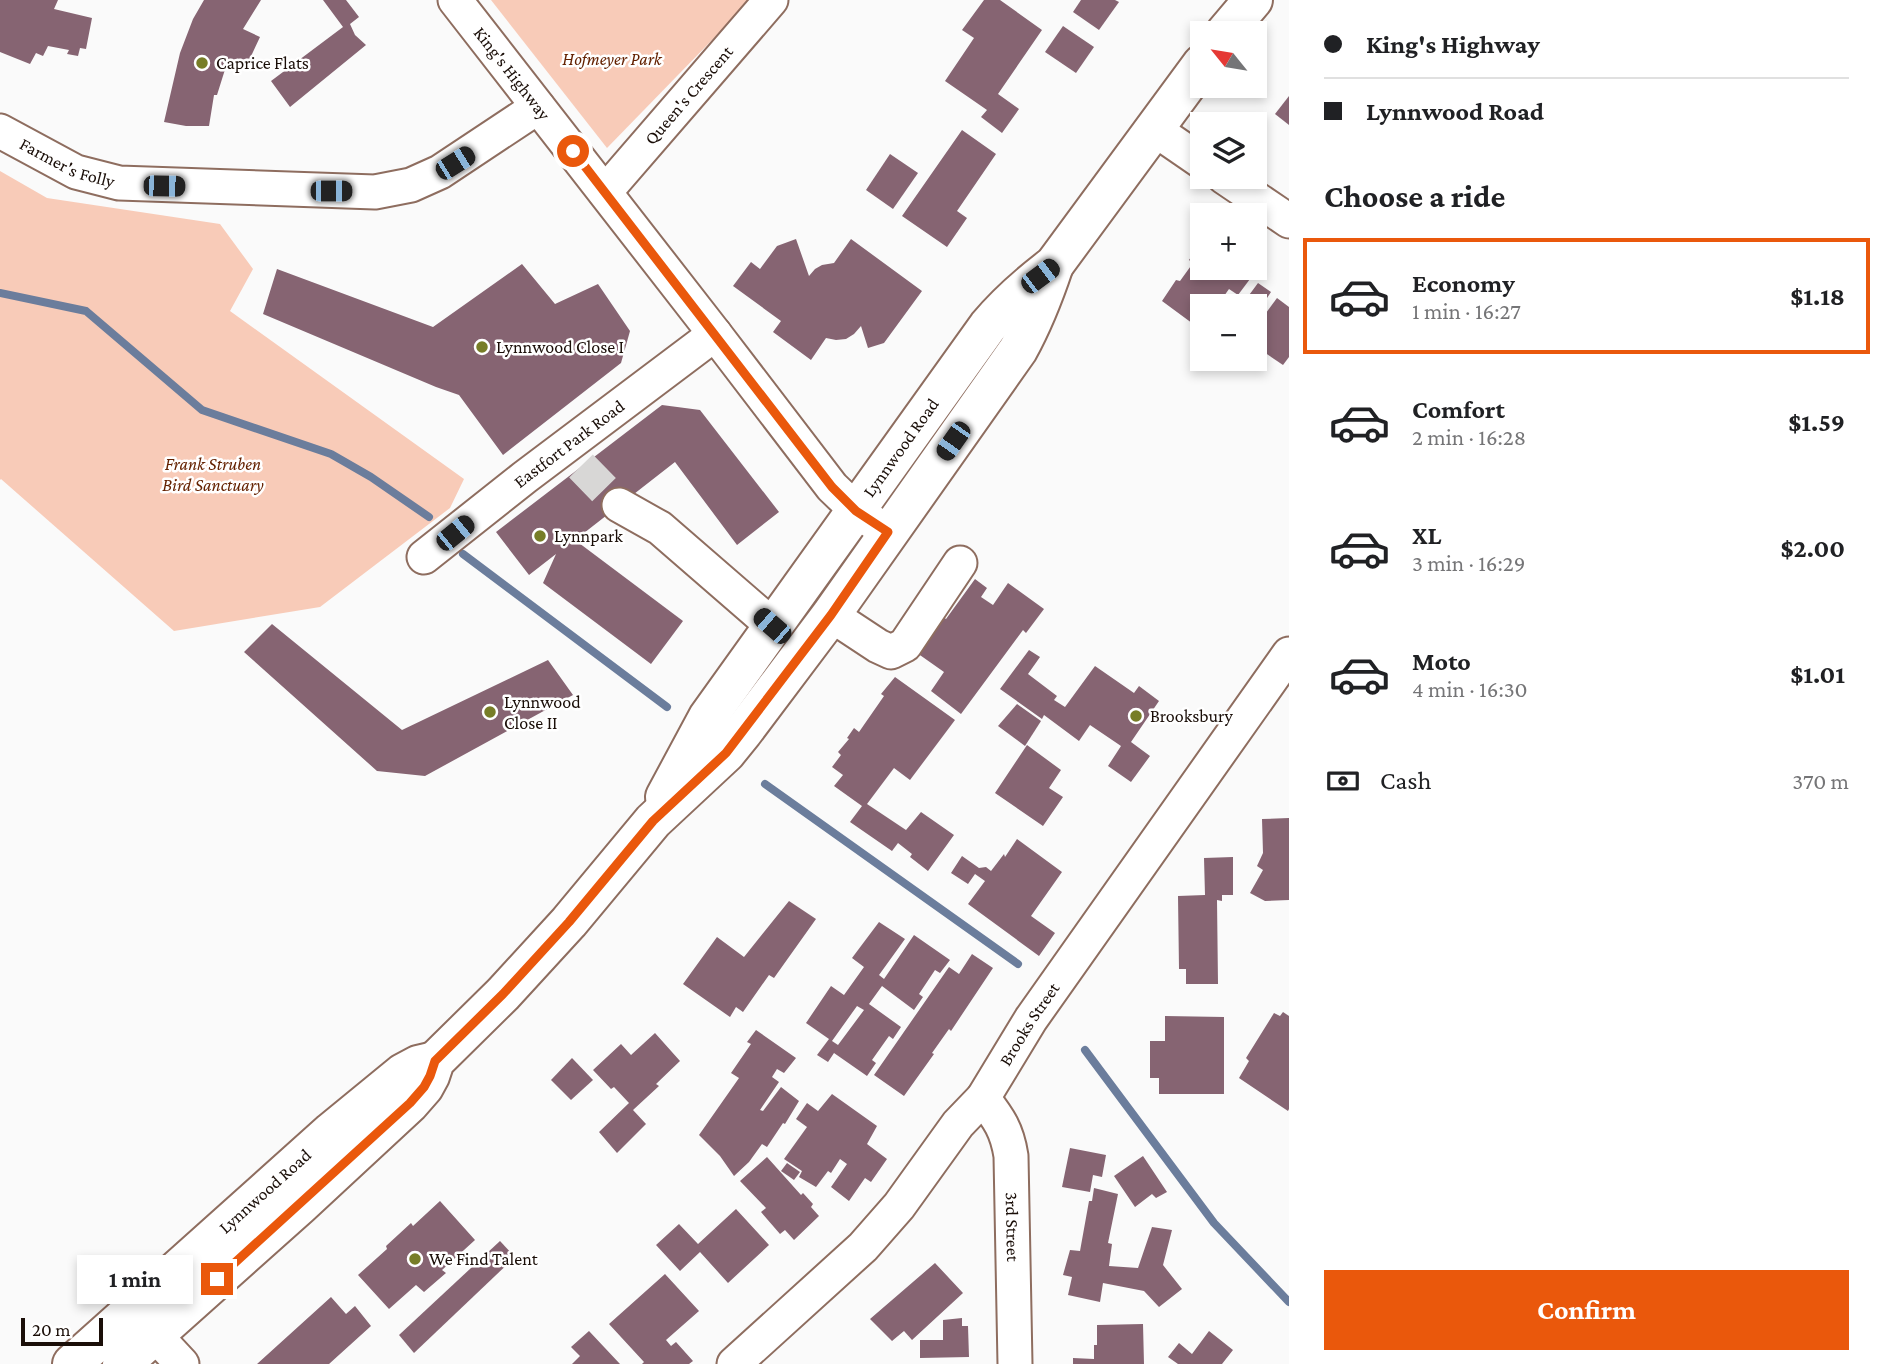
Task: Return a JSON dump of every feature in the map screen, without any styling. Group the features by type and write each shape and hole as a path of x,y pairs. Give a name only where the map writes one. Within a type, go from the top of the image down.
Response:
{"main road":[{"path":"1235,21 1253,0"},
{"name":"Lynnwood Road","path":"122,1364 410,1103 424,1087 435,1061 503,994 653,821 726,753 831,615 1018,350 1039,307 1054,265 1190,80"},
{"name":"Lynnwood Road","path":"653,821 708,717 988,326 1026,286 1054,265"},
{"name":"Lynnwood Road","path":"72,1364 351,1116 403,1073 418,1065 435,1061"}],"street":[{"name":"King's Highway","path":"455,0 832,487 856,511 888,532"},
{"name":"Queen's Crescent","path":"605,192 771,0"},
{"name":"Farmer's Folly","path":"0,131 76,172 119,183 375,192 411,185 440,172 538,107"},
{"path":"1154,129 1190,154"},
{"path":"1242,189 1289,221"},
{"name":"Eastfort Park Road","path":"424,557 525,477 574,457 715,334"},
{"path":"619,505 660,528 772,626"},
{"path":"831,615 891,652 905,645 960,563"},
{"name":"Brooks Street","path":"734,1364 863,1247 899,1206 951,1134 983,1098 1031,1019 1289,654"},
{"name":"3rd Street","path":"983,1098 1000,1120 1011,1156 1015,1364"},
{"path":"155,1335 182,1364"}],"green space":[{"name":"Hofmeyer Park","path":"491,0 751,0 607,148"},
{"name":"Frank Struben Bird Sanctuary","path":"0,171 47,198 220,224 253,269 230,311 464,479 450,508 320,607 174,631 0,480"}],"building":[{"path":"0,0 58,0 54,9 92,18 86,49 80,48 78,56 67,54 69,50 48,46 43,56 36,53 30,64 0,52"},
{"name":"Caprice Flats","path":"204,0 261,0 243,29 260,37 246,67 228,60 217,95 214,95 209,126 164,122 180,53 193,19"},
{"path":"323,0 346,0 359,17 350,24 355,35 366,45 290,107 271,81 343,27"},
{"path":"984,0 1000,0 1042,30 998,94 1019,109 1002,133 981,117 987,110 945,81 974,38 962,30"},
{"path":"1081,0 1119,2 1099,30 1073,12"},
{"path":"1063,26 1094,47 1076,73 1045,52"},
{"path":"1289,96 1289,125 1275,114"},
{"path":"962,130 996,154 957,211 967,218 947,247 902,216"},
{"path":"890,154 918,173 893,209 866,190"},
{"path":"796,239 809,276 822,265 834,263 851,239 922,291 884,343 868,348 861,326 846,339 826,338 811,360 773,332 781,321 733,286 751,262 760,269 777,246"},
{"name":"Lynnwood Close I","path":"522,264 555,304 598,284 630,331 621,363 503,455 459,395 263,314 277,269 433,327"},
{"path":"1190,267 1190,280 1249,280 1239,294 1229,289 1225,294 1190,294 1190,322 1162,301 1176,280 1180,281"},
{"path":"1258,283 1271,292 1267,298 1267,294 1250,294"},
{"path":"1277,298 1289,307 1289,357 1283,365 1267,354 1267,312"},
{"name":"Lynnpark","path":"662,405 700,410 779,512 737,545 675,462 575,540 683,621 651,664 543,583 556,554 529,575 496,532"},
{"path":"975,579 987,588 981,597 993,605 1008,583 1044,609 1026,633 1023,630 961,714 931,691 944,672 917,653 942,616 946,619"},
{"name":"Lynnwood Close II","path":"272,624 402,730 548,660 573,695 425,776 377,771 244,652"},
{"path":"1029,650 1040,657 1028,674 1057,696 1054,700 1065,707 1095,666 1134,693 1139,686 1159,701 1131,742 1150,756 1131,782 1108,766 1121,746 1090,725 1079,741 1044,715 1042,719 1000,689"},
{"path":"895,677 955,720 910,780 894,768 867,804 906,830 921,812 954,835 928,871 898,843 892,851 850,822 862,806 834,786 843,775 832,767 841,755 838,752 854,728 859,732 884,696 881,694"},
{"path":"1017,704 1041,721 1025,746 998,726"},
{"path":"1027,745 1061,770 1049,788 1063,797 1043,826 995,793"},
{"path":"1289,818 1289,900 1265,901 1250,893 1263,870 1257,866 1263,853 1262,819"},
{"path":"1017,839 1062,872 1031,916 1055,933 1039,956 968,904 985,881 975,874 968,884 951,873 962,856 979,868 986,867 991,871"},
{"path":"1233,857 1233,895 1222,895 1222,901 1217,900 1218,984 1186,984 1186,969 1179,969 1178,896 1205,895 1204,858"},
{"path":"789,901 816,919 774,978 769,975 743,1012 736,1007 730,1017 683,984 717,937 744,957"},
{"path":"879,922 905,939 879,975 884,979 914,935 950,960 940,973 935,970 919,994 923,997 914,1010 882,986 869,1004 901,1027 893,1039 889,1036 872,1060 876,1063 867,1076 834,1053 828,1062 817,1055 829,1039 806,1023 831,986 844,995 864,967 852,958","holes":["857,1006 864,1010 838,1045 832,1041"]},
{"path":"972,954 993,968 904,1096 874,1075 949,967 959,974"},
{"path":"1283,1012 1289,1016 1288,1111 1239,1078 1249,1061 1246,1058 1274,1013 1280,1016"},
{"path":"1165,1016 1224,1017 1224,1094 1159,1094 1159,1078 1150,1078 1150,1041 1165,1041"},
{"path":"756,1030 796,1058 784,1073 777,1069 772,1077 779,1082 760,1110 763,1111 781,1087 799,1101 767,1147 762,1144 734,1176 720,1156 699,1135 739,1078 731,1073 751,1044 747,1042"},
{"path":"655,1033 680,1061 656,1084 659,1086 633,1110 646,1124 617,1153 599,1132 629,1103 593,1070 621,1044 631,1055"},
{"path":"572,1058 593,1080 571,1100 551,1080"},
{"path":"832,1094 877,1126 867,1144 887,1159 871,1182 865,1178 849,1201 831,1187 847,1164 840,1159 831,1173 828,1171 816,1187 799,1177 802,1171 784,1159 807,1127 796,1119 807,1103 818,1111"},
{"path":"1070,1148 1106,1155 1102,1177 1093,1175 1090,1192 1062,1187"},
{"path":"1143,1156 1167,1192 1156,1198 1152,1194 1135,1207 1114,1176"},
{"path":"767,1157 801,1195 803,1193 813,1204 811,1207 819,1216 794,1240 785,1230 780,1234 761,1212 766,1208 740,1181"},
{"path":"787,1163 800,1172 794,1180 781,1171"},
{"path":"1094,1188 1118,1194 1108,1243 1112,1244 1109,1266 1138,1268 1152,1227 1172,1230 1163,1265 1182,1289 1159,1307 1144,1291 1103,1283 1100,1302 1068,1295 1072,1277 1063,1275 1070,1250 1080,1251"},
{"name":"We Find Talent","path":"440,1201 475,1240 442,1270 446,1273 424,1292 416,1285 389,1309 358,1275 411,1223 413,1226"},
{"path":"736,1209 769,1245 728,1283 700,1252 680,1271 656,1245 679,1224 698,1244"},
{"path":"500,1241 515,1257 414,1353 399,1335"},
{"path":"935,1263 963,1293 912,1340 904,1331 892,1341 870,1319"},
{"path":"665,1274 699,1311 666,1340 671,1346 676,1342 693,1361 689,1364 642,1364 644,1362 609,1324"},
{"path":"331,1297 346,1314 355,1306 371,1326 329,1364 257,1364"},
{"path":"962,1318 962,1326 968,1326 969,1357 920,1358 920,1340 943,1340 943,1320"},
{"path":"1143,1324 1144,1364 1073,1364 1073,1358 1094,1359 1097,1325"},
{"path":"589,1331 620,1364 572,1364 580,1356 571,1347"},
{"path":"1209,1331 1233,1350 1222,1364 1178,1364 1168,1357 1179,1343 1192,1354"}],"waterway":[{"path":"0,293 86,311 202,410 331,454 371,477 429,517"},
{"path":"463,554 667,707"},
{"path":"765,784 1018,964"},
{"path":"1085,1050 1214,1223 1289,1302"}],"tunnel":[{"path":"581,466 619,505"}],"place":[{"name":"Caprice Flats","path":"202,63"},
{"name":"Lynnwood Close I","path":"482,347"},
{"name":"Lynnpark","path":"540,536"},
{"name":"Lynnwood Close II","path":"490,712"},
{"name":"Brooksbury","path":"1136,716"},
{"name":"We Find Talent","path":"415,1259"}],"route":[{"path":"217,1279 410,1103 424,1087 435,1061 503,994 569,922 653,821 726,753 831,615 888,532 856,511 832,487 573,151"}]}
